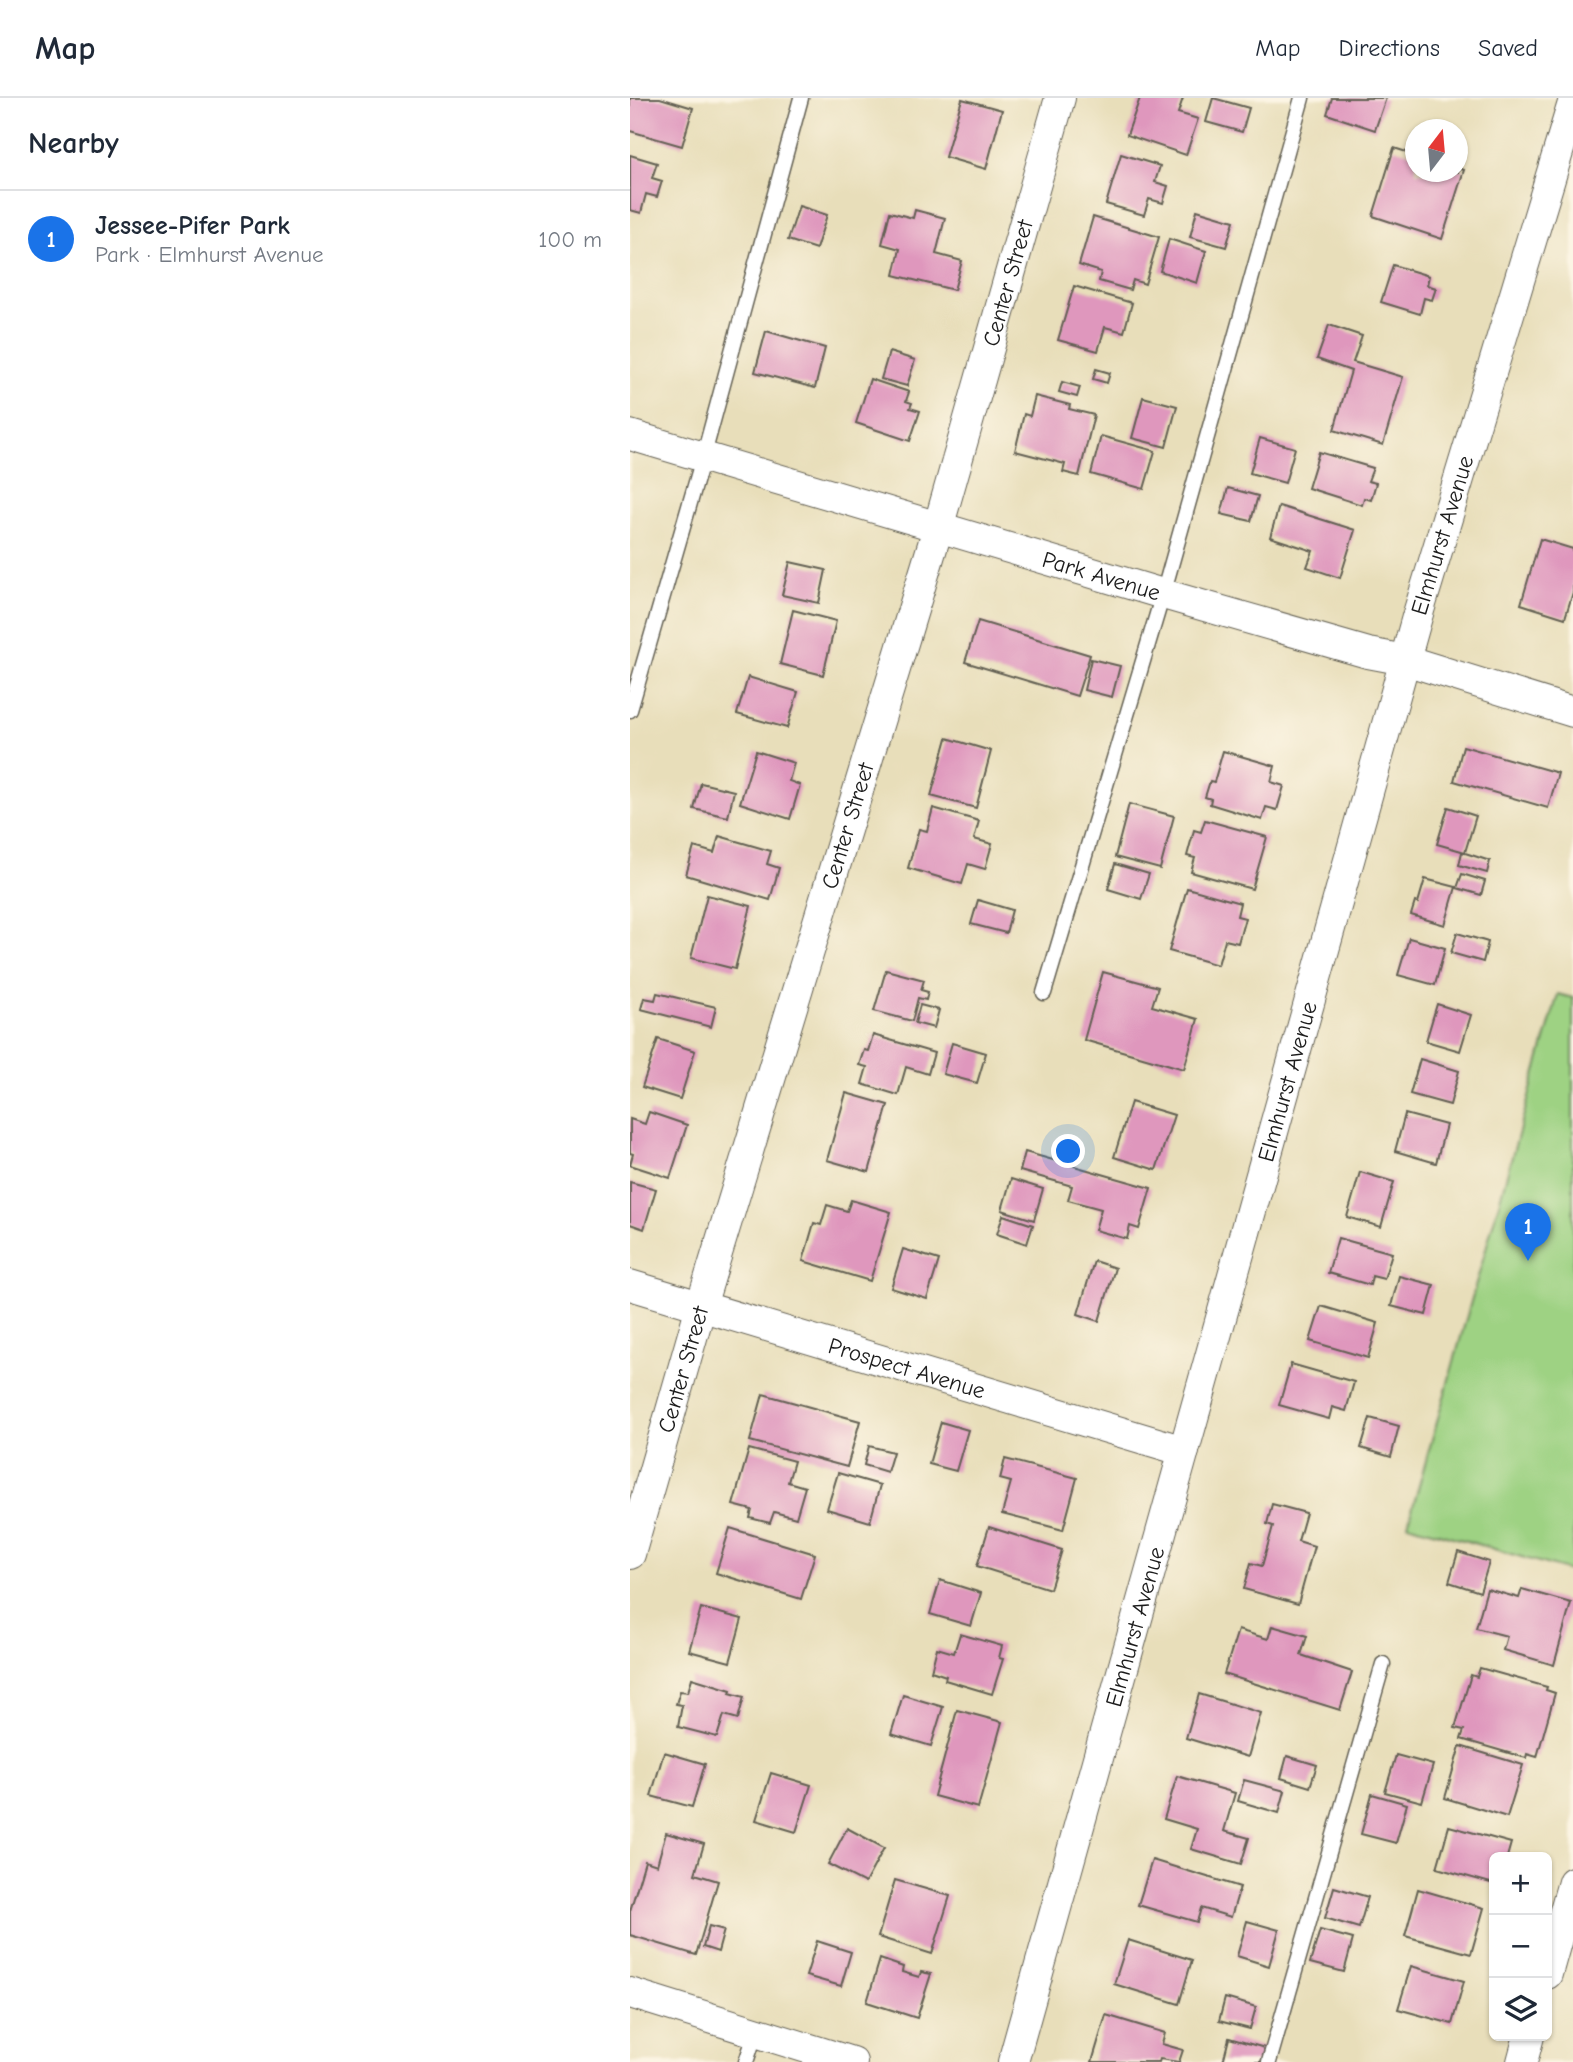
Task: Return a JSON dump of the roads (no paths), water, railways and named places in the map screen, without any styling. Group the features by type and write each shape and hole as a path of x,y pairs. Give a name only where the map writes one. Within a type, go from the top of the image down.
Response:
{"street":[{"name":"Center Street","path":"630,1554 701,1306 938,528 1060,98"},
{"name":"Elmhurst Avenue","path":"1013,2062 1405,660 1573,103"},
{"name":"Park Avenue","path":"630,435 1163,594 1368,653 1405,660 1573,712"},
{"name":"Prospect Avenue","path":"630,1285 1184,1451"},
{"path":"1552,1956 1573,1882"},
{"path":"630,1993 852,2062"},
{"path":"1522,2062 1528,2041"}],"lane":[{"path":"630,710 802,98"},
{"path":"1044,993 1163,594 1301,98"},
{"path":"1269,2062 1383,1664"},
{"path":"746,2062 755,2032"}],"place":[{"name":"Jessee-Pifer Park","path":"1528,1261"}]}
